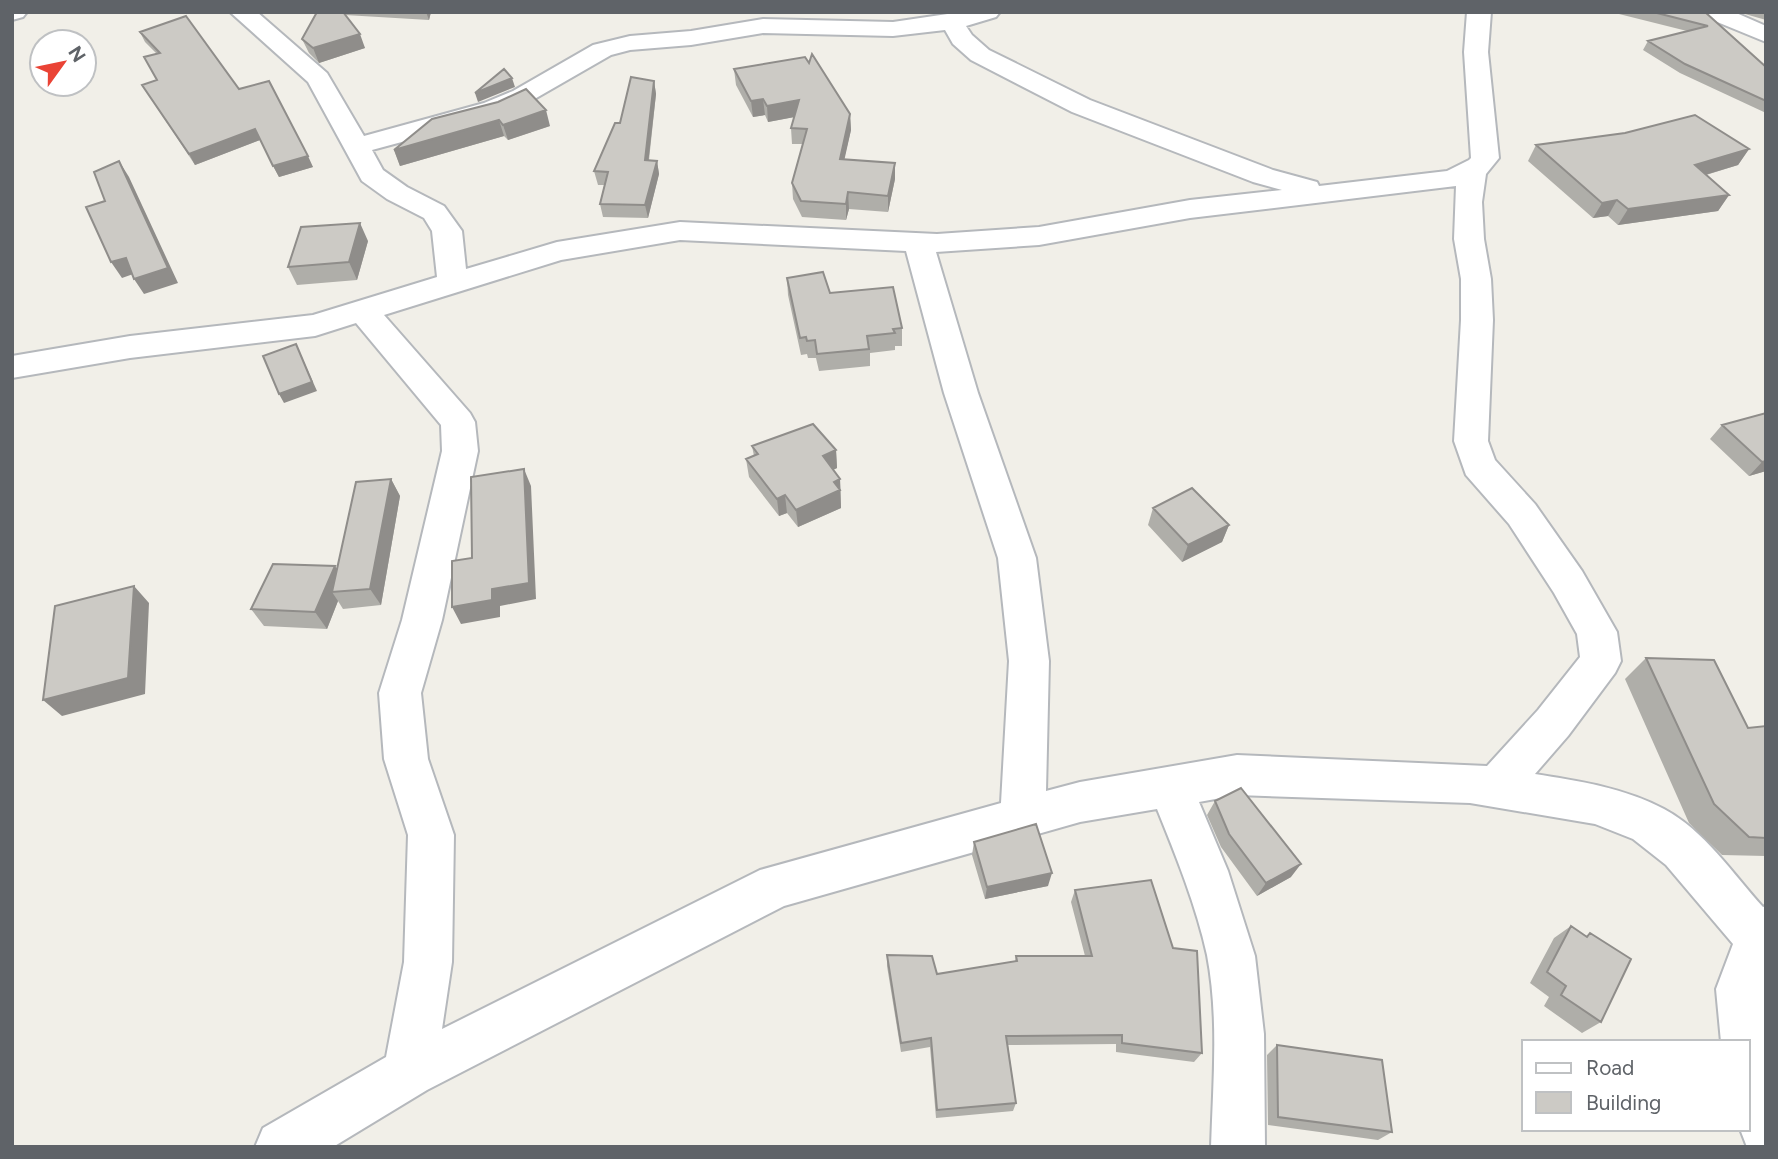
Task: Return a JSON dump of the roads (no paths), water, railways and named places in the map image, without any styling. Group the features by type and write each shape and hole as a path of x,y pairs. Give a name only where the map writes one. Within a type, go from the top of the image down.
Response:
{"street":[{"path":"242,12 318,78 372,175 397,193 434,212 447,231 453,284"},
{"path":"356,146 493,109 522,96 602,50 630,43 763,26 893,29 952,22 988,12"},
{"path":"12,367 130,347 315,325 557,251 680,231 918,242 1039,236 1190,209 1451,179 1472,171 1481,165 1485,158 1476,52 1479,12"},
{"path":"1713,12 1766,35"},
{"path":"952,22 962,39 980,55 1082,106 1263,176 1320,192"},
{"path":"1472,171 1468,202 1469,239 1476,279 1477,320 1471,441 1479,466 1522,514 1574,592 1597,632 1601,661 1553,723 1496,787"},
{"path":"918,242 961,393 1017,558 1029,662 1023,817"},
{"path":"363,311 458,422 460,451 422,620 400,693 406,759 431,835 428,962 409,1072"},
{"path":"282,1147 409,1072 776,886 1080,802 1237,775 1470,783 1595,804 1649,824 1682,850 1762,933 1741,989 1746,1040"},
{"path":"1170,786 1205,871 1231,956 1239,1034 1238,1147"},
{"path":"1750,1070 1766,1129"}]}
